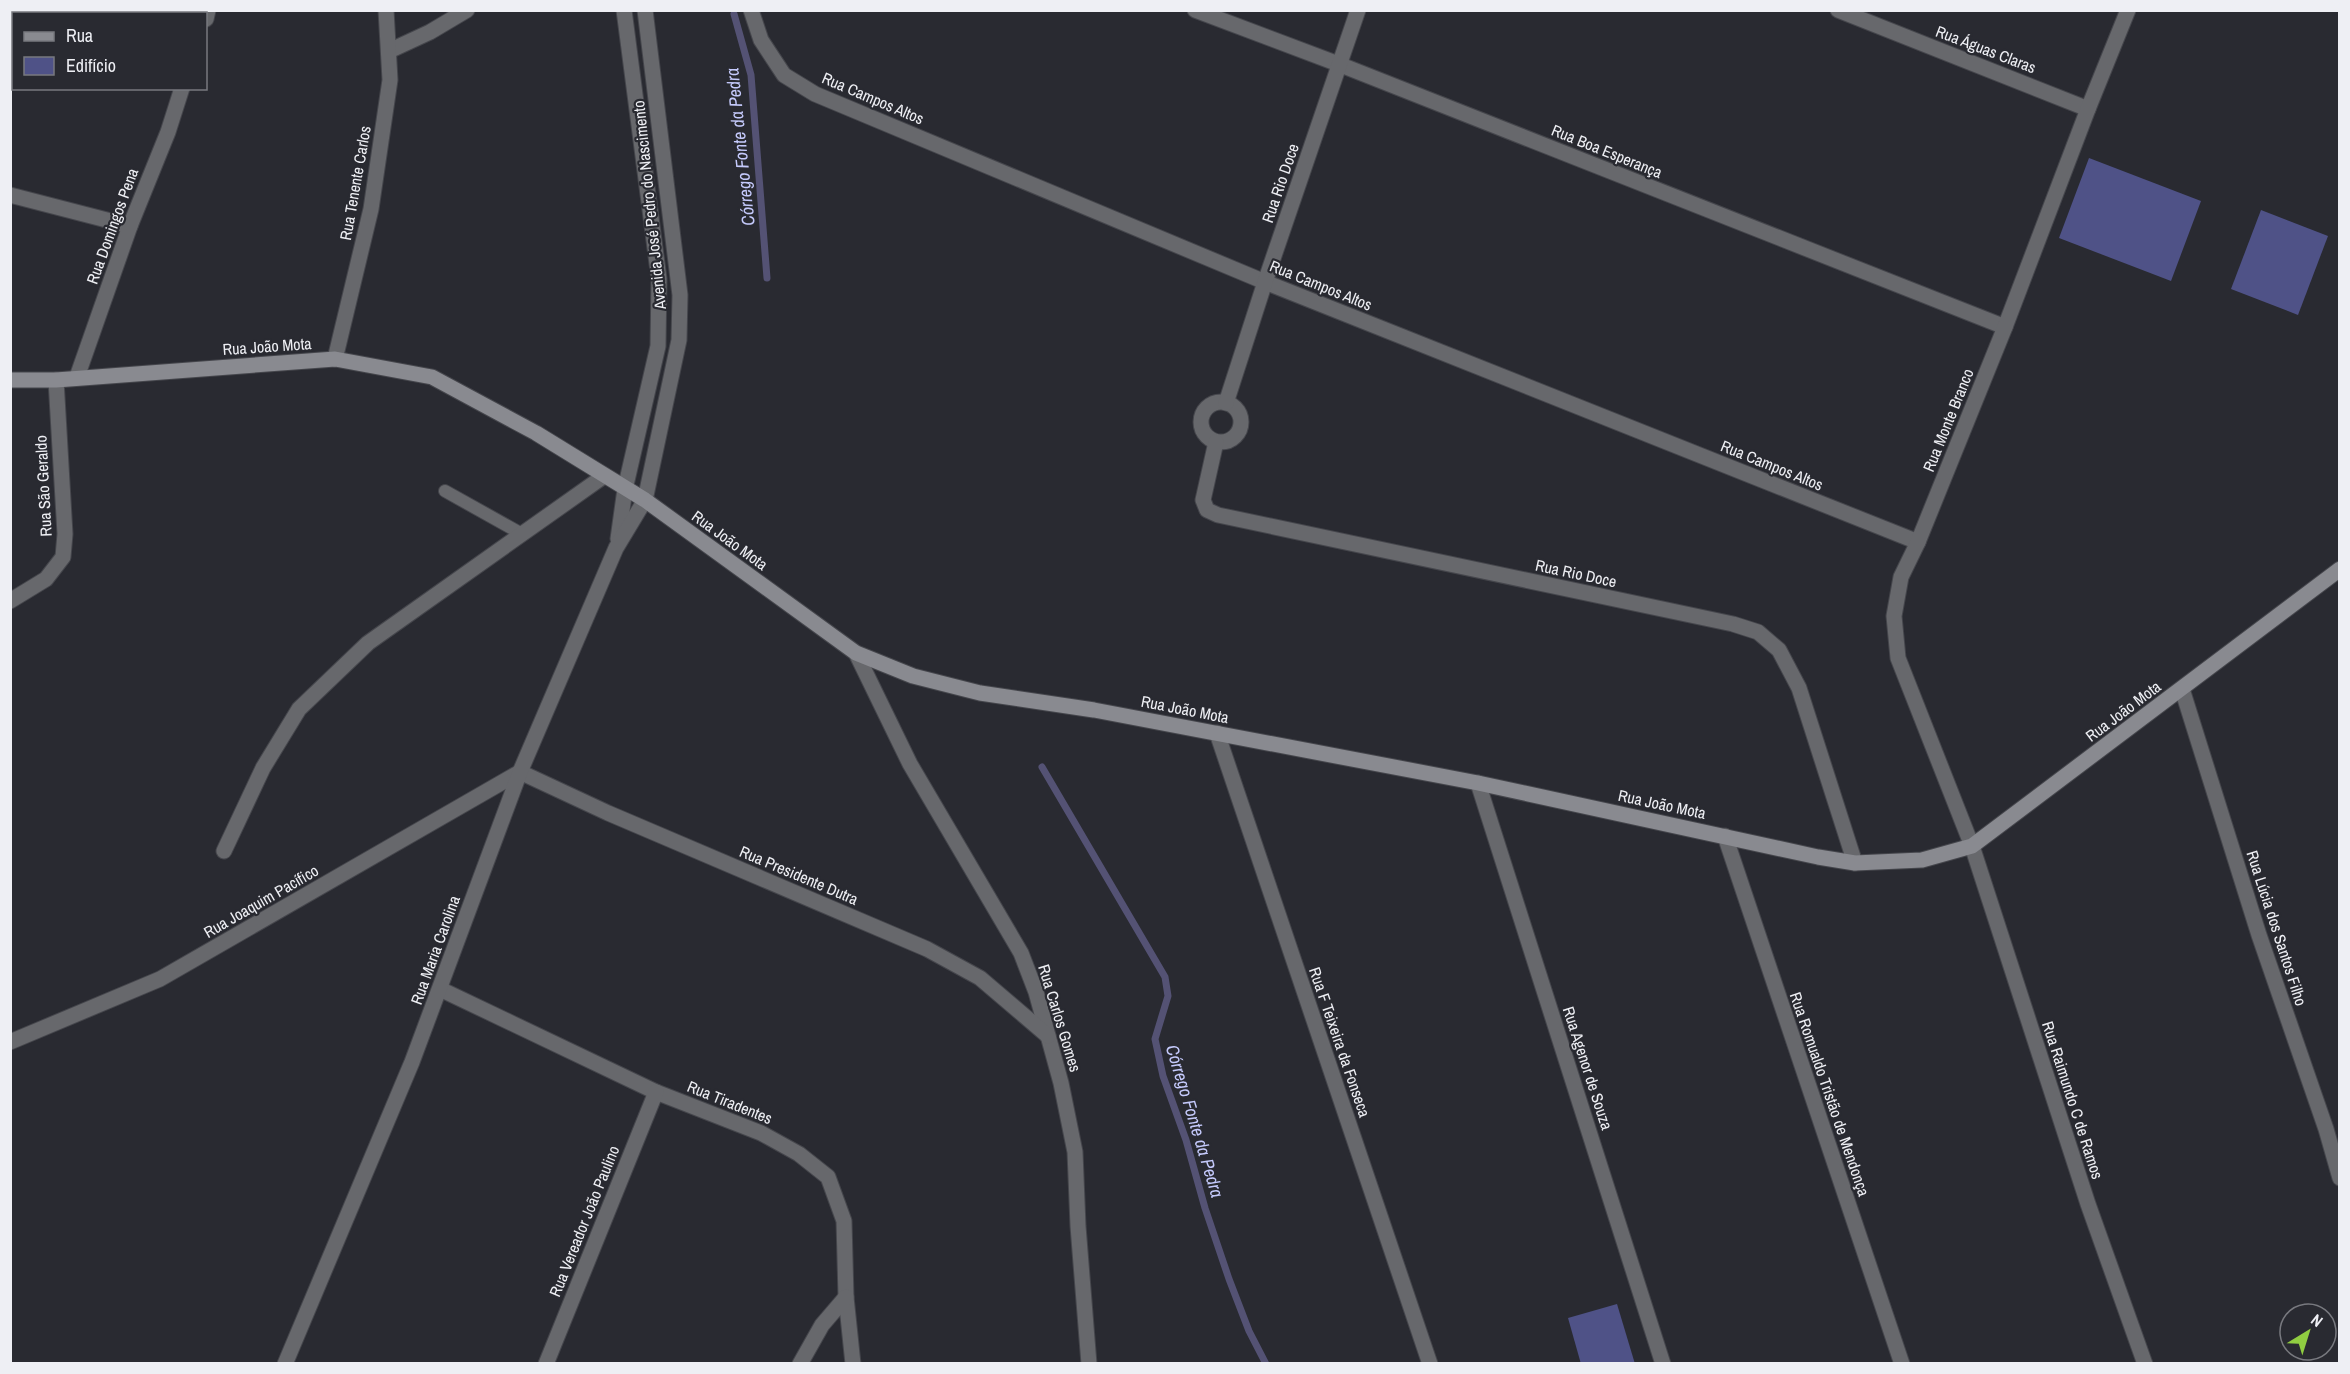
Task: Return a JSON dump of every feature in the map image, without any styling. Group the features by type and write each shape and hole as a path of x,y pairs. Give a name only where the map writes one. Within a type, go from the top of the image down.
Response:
{"main road":[{"name":"Rua João Mota","path":"10,380 56,380 335,359 432,377 536,433 645,500 856,653 913,676 948,687 1094,710 1478,783 1855,863 1922,860 1972,846 2340,569"}],"street":[{"name":"Rua Tenente Carlos","path":"335,359 371,209 390,80 386,10"},
{"path":"389,51 430,32 467,10"},
{"name":"Avenida José Pedro do Nascimento","path":"624,10 659,279 658,345 625,489"},
{"name":"Avenida José Pedro do Nascimento","path":"645,10 680,295 678,340 645,500"},
{"name":"Rua Campos Altos","path":"751,10 761,40 784,75 815,94 1265,282 1918,542"},
{"name":"Rua Boa Esperança","path":"1195,10 1341,65 2005,327"},
{"name":"Rua Rio Doce","path":"1226,403 1358,10"},
{"name":"Rua Águas Claras","path":"1838,10 2088,108"},
{"name":"Rua Monte Branco","path":"1972,846 1898,658 1894,616 1901,578 1918,542 2005,327 2088,108 2128,10"},
{"name":"Rua Domingos Pena","path":"77,377 181,90"},
{"path":"10,195 130,226"},
{"name":"Rua São Geraldo","path":"10,601 46,579 63,557 65,534 56,380"},
{"path":"1218,402 1235,406 1239,412 1241,428 1232,440 1224,443 1216,442 1203,433 1201,417 1205,410 1218,402"},
{"name":"Rua Rio Doce","path":"1216,442 1203,500 1207,510 1218,515 1733,624 1758,632 1779,650 1799,688 1855,863"},
{"path":"224,851 263,768 299,710 368,643 604,476"},
{"name":"Rua Maria Carolina","path":"616,548 625,489"},
{"name":"Rua Maria Carolina","path":"285,1364 412,1062 520,772 616,548 645,500"},
{"name":"Rua Carlos Gomes","path":"856,653 910,764 1021,953 1036,992 1061,1083 1075,1152 1078,1226 1089,1364"},
{"name":"Rua Lúcia dos Santos Filho","path":"2182,689 2259,935 2326,1130 2340,1178"},
{"name":"Rua F Teixeira da Fonseca","path":"1217,733 1430,1364"},
{"name":"Rua Presidente Dutra","path":"520,772 608,813 927,949 980,978 1048,1036"},
{"name":"Rua Joaquim Pacífico","path":"10,1042 160,979 520,772"},
{"name":"Rua Agenor de Souza","path":"1478,783 1663,1364"},
{"name":"Rua Romualdo Tristão de Mendonça","path":"1725,836 1902,1364"},
{"name":"Rua Raimundo C de Ramos","path":"1972,846 2088,1204 2145,1364"},
{"name":"Rua Tiradentes","path":"440,989 656,1092 761,1133 799,1154 828,1177 844,1221 846,1297 853,1364"},
{"name":"Rua Vereador João Paulino","path":"546,1364 656,1092"},
{"path":"800,1364 822,1325 846,1297"}],"lane":[{"path":"445,491 522,534"}],"building":[{"path":"2089,158 2201,201 2171,281 2059,238"},
{"path":"2261,210 2328,236 2298,315 2231,289"},
{"path":"1617,1304 1635,1364 1581,1364 1568,1318"}],"waterway":[{"name":"Córrego Fonte da Pedra","path":"734,14 751,75 767,278"},
{"name":"Córrego Fonte da Pedra","path":"1042,767 1165,977 1168,996 1155,1039 1163,1076 1186,1140 1205,1208 1229,1279 1249,1331 1266,1364"}]}
